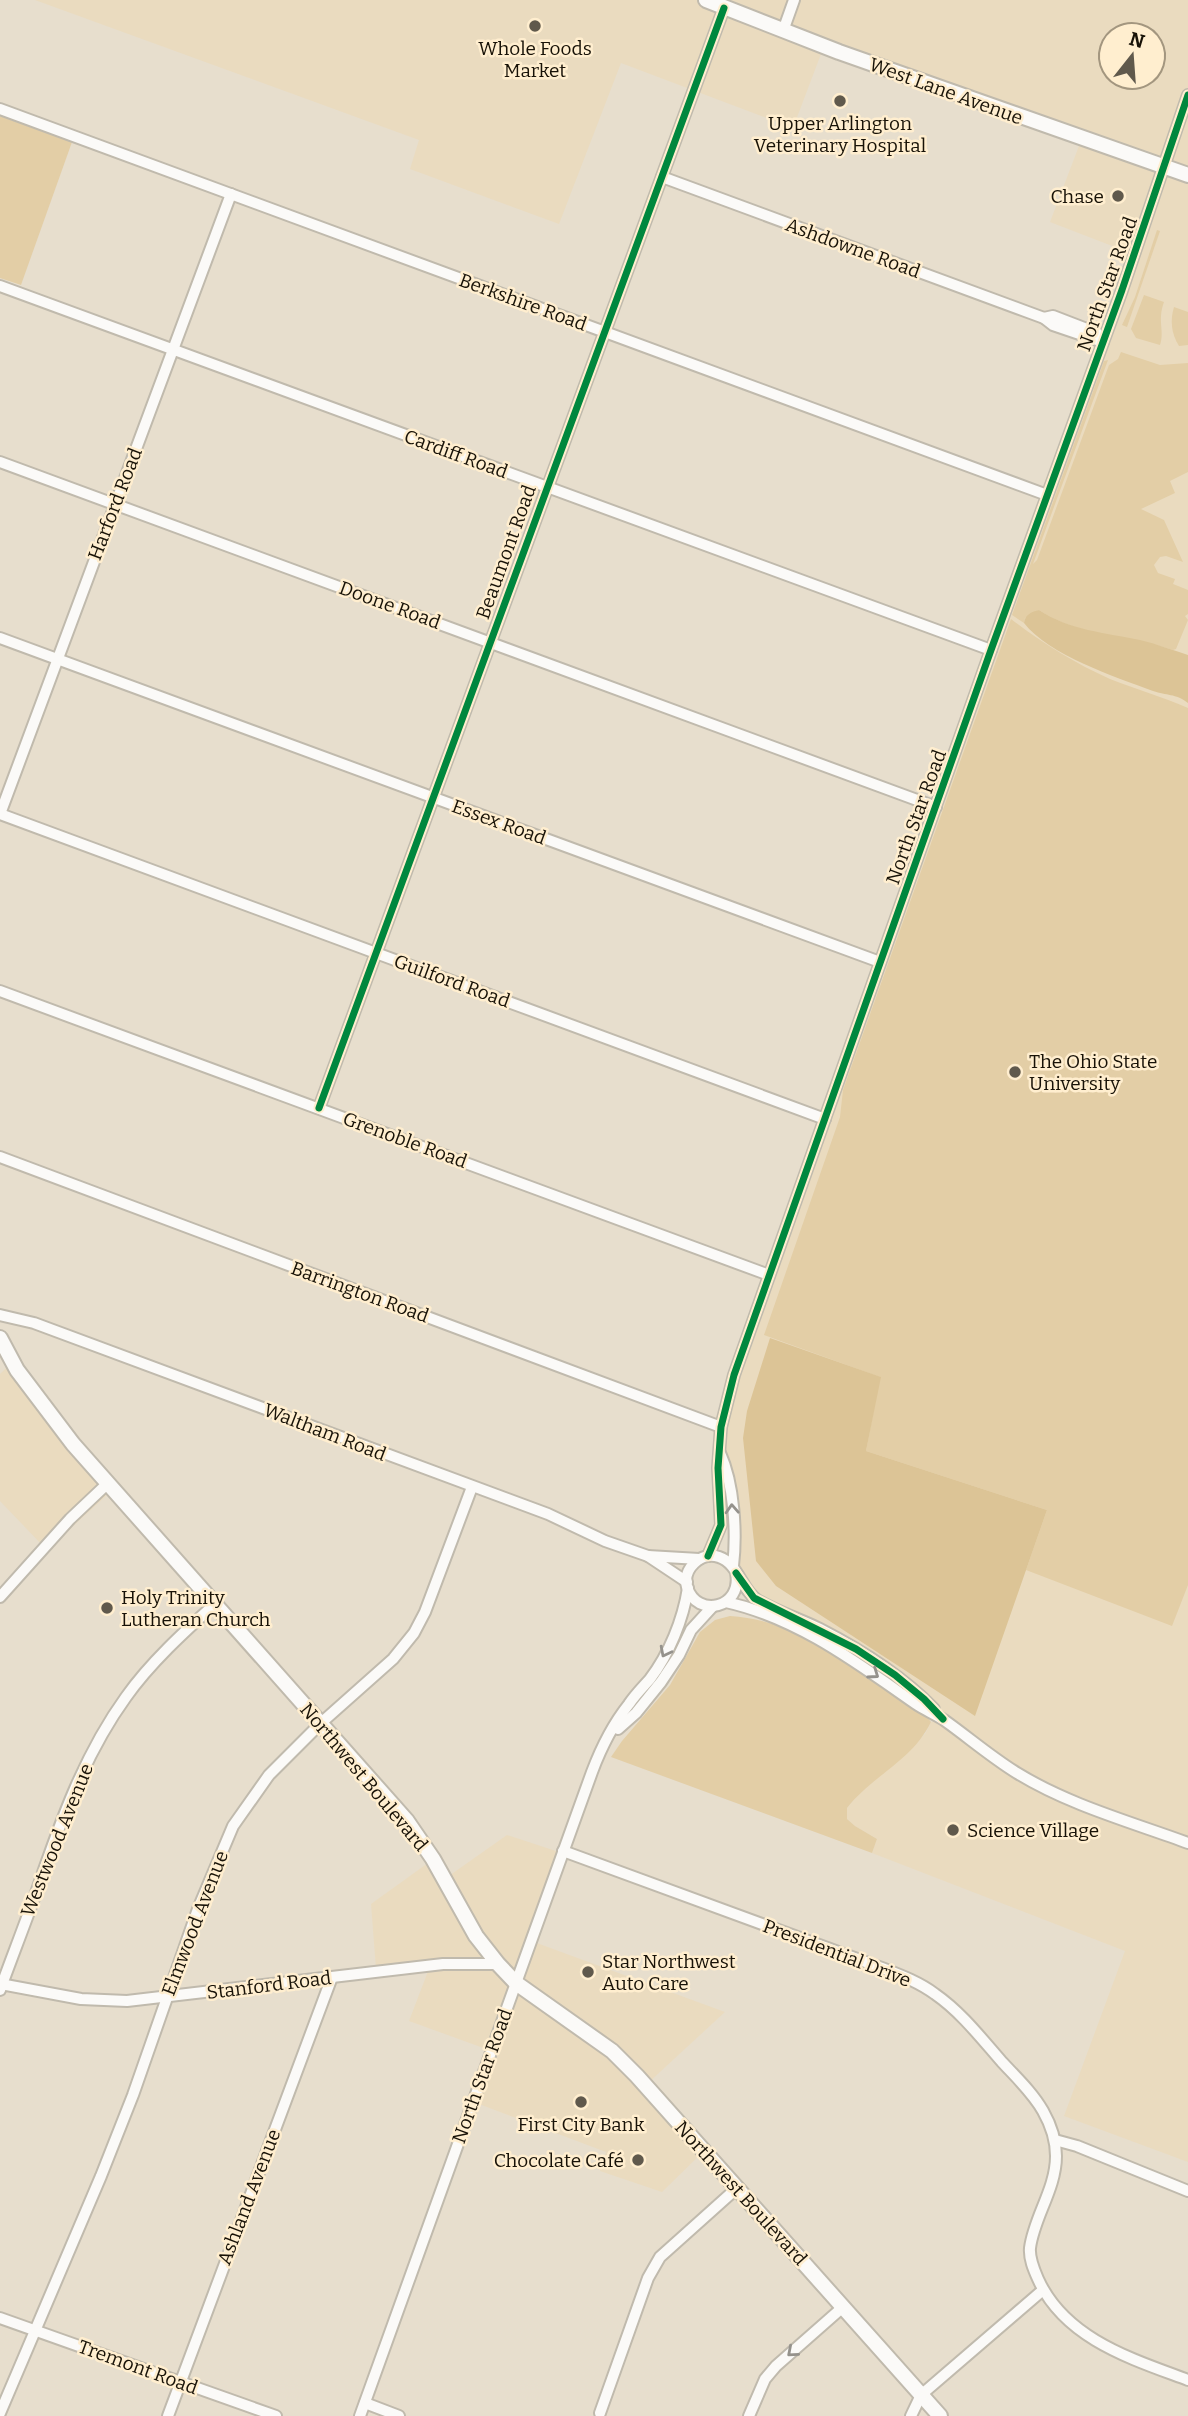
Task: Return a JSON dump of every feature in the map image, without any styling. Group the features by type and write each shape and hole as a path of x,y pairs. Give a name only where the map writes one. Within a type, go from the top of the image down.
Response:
{"main road":[{"name":"West Lane Avenue","path":"706,0 783,31 1188,175"},
{"name":"Northwest Boulevard","path":"0,1338 5,1363 107,1484 407,1821 433,1859 476,1936 498,1964 516,1983 611,2051 940,2416"}],"street":[{"path":"783,31 793,0"},
{"name":"Beaumont Road","path":"319,1108 724,8"},
{"name":"North Star Road","path":"703,1558 721,1525 718,1468 721,1427 734,1375 1104,339 1188,95"},
{"name":"Berkshire Road","path":"0,109 1047,495"},
{"name":"Ashdowne Road","path":"662,177 1044,318 1053,316 1104,339"},
{"name":"Harford Road","path":"0,814 231,194"},
{"name":"Cardiff Road","path":"0,286 991,650"},
{"name":"Doone Road","path":"0,462 936,807"},
{"name":"Essex Road","path":"0,638 880,962"},
{"name":"Guilford Road","path":"0,814 825,1119"},
{"name":"Grenoble Road","path":"0,991 769,1275"},
{"name":"Barrington Road","path":"0,1157 721,1427"},
{"name":"Waltham Road","path":"0,1315 34,1323 548,1514 605,1541 648,1556 703,1558"},
{"name":"North Star Road","path":"720,1452 730,1482 735,1570"},
{"path":"0,1597 70,1519 107,1484"},
{"name":"Elmwood Avenue","path":"0,2413 110,2153 198,1909 233,1826 269,1775 321,1723 393,1659 414,1633 425,1612 472,1487"},
{"name":"Waltham Road","path":"648,1556 687,1585"},
{"path":"735,1570 736,1590 726,1602 713,1606 698,1602 687,1585 690,1569 703,1558 722,1558 735,1570 754,1598 856,1649 895,1675 943,1719"},
{"name":"North Star Road","path":"360,2416 592,1772 627,1706 652,1677 661,1661 680,1622 687,1585"},
{"path":"726,1602 772,1618 848,1656 1035,1783 1084,1805 1188,1843"},
{"name":"Westwood Avenue","path":"1,1987 59,1826 78,1780 100,1739 127,1696 156,1662 215,1604"},
{"name":"North Star Road","path":"608,1738 636,1713 661,1682 691,1630 713,1606"},
{"name":"Presidential Drive","path":"563,1851 882,1968 934,1993 958,2014 1033,2096 1043,2111 1055,2140 1055,2169 1030,2251 1043,2290 1083,2333 1099,2343 1188,2380"},
{"name":"Stanford Road","path":"1,1987 81,1999 127,2001 443,1964 498,1964"},
{"name":"Ashland Avenue","path":"167,2416 332,1978"},
{"path":"1055,2140 1077,2146 1188,2191"},
{"path":"600,2413 648,2278 660,2257 737,2188"},
{"path":"911,2416 921,2395 1043,2290"},
{"path":"749,2416 765,2379 776,2366 843,2307"},
{"name":"Tremont Road","path":"0,2318 276,2416"},
{"path":"365,2403 399,2416"}],"shaded area":[{"name":"The Ohio State University","path":"35,0 1188,0 1188,2162 1064,2116 1125,1951 872,1853 877,1839 847,1819 847,1808 857,1796 925,1734 931,1722 942,1719 895,1675 754,1598 736,1573 721,1427 1133,254 1050,222 1082,138 824,46 793,128 621,63 559,224 410,169 419,140"},
{"path":"0,116 72,142 21,285 0,278"},
{"path":"1157,230 1160,231 1127,327 1122,325 1135,297"},
{"path":"1144,295 1164,302 1160,345 1136,338 1131,329"},
{"path":"1174,307 1188,312 1188,345 1179,346 1174,336"},
{"path":"1121,352 1160,365 1188,363 1188,472 1170,481 1175,493 1141,509 1164,520 1183,562 1166,556 1160,557 1154,565 1158,573 1175,579 1173,584 1188,590 1188,614 1185,616 1188,620 1176,649 1173,650 1087,631 1054,619 1039,610 1025,618 1024,623 1012,615 1104,361 1108,360 1033,564 1037,560 1109,365 1118,359"},
{"path":"1039,610 1075,626 1146,642 1188,655 1188,703 1102,672 1049,645 1024,623 1027,615"},
{"name":"The Ohio State University","path":"1011,619 1059,652 1097,673 1188,708 1188,1585 1172,1626 1026,1570 1047,1510 866,1451 880,1377 764,1335 840,1117 843,1090"},
{"path":"770,1338 881,1377 866,1451 1047,1510 975,1716 776,1586 756,1561 743,1438 747,1411"},
{"path":"17,1358 66,1425 119,1484 47,1550 0,1501 0,1374"},
{"path":"730,1616 758,1620 810,1639 859,1667 931,1722 914,1747 857,1796 847,1808 847,1819 877,1839 872,1853 611,1757 670,1685 700,1632 715,1620"},
{"path":"507,1835 565,1854 534,1942 725,2012 647,2084 705,2150 662,2192 600,2171 606,2152 471,2101 489,2050 409,2021 427,1974 428,1962 376,1969 371,1904 435,1858 446,1878"}],"cycle path":[{"path":"319,1108 724,8"},
{"path":"708,1556 721,1525 718,1468 721,1427 734,1375 991,650 1122,290 1188,95"},
{"path":"736,1573 754,1598 856,1649 895,1675 943,1719"}],"place":[{"name":"Whole Foods Market","path":"535,26"},
{"name":"Upper Arlington Veterinary Hospital","path":"840,101"},
{"name":"Chase","path":"1118,196"},
{"name":"The Ohio State University","path":"1015,1072"},
{"name":"Holy Trinity Lutheran Church","path":"107,1608"},
{"name":"Science Village","path":"953,1830"},
{"name":"Star Northwest Auto Care","path":"588,1972"},
{"name":"First City Bank","path":"581,2102"},
{"name":"Chocolate Café","path":"638,2160"}]}
